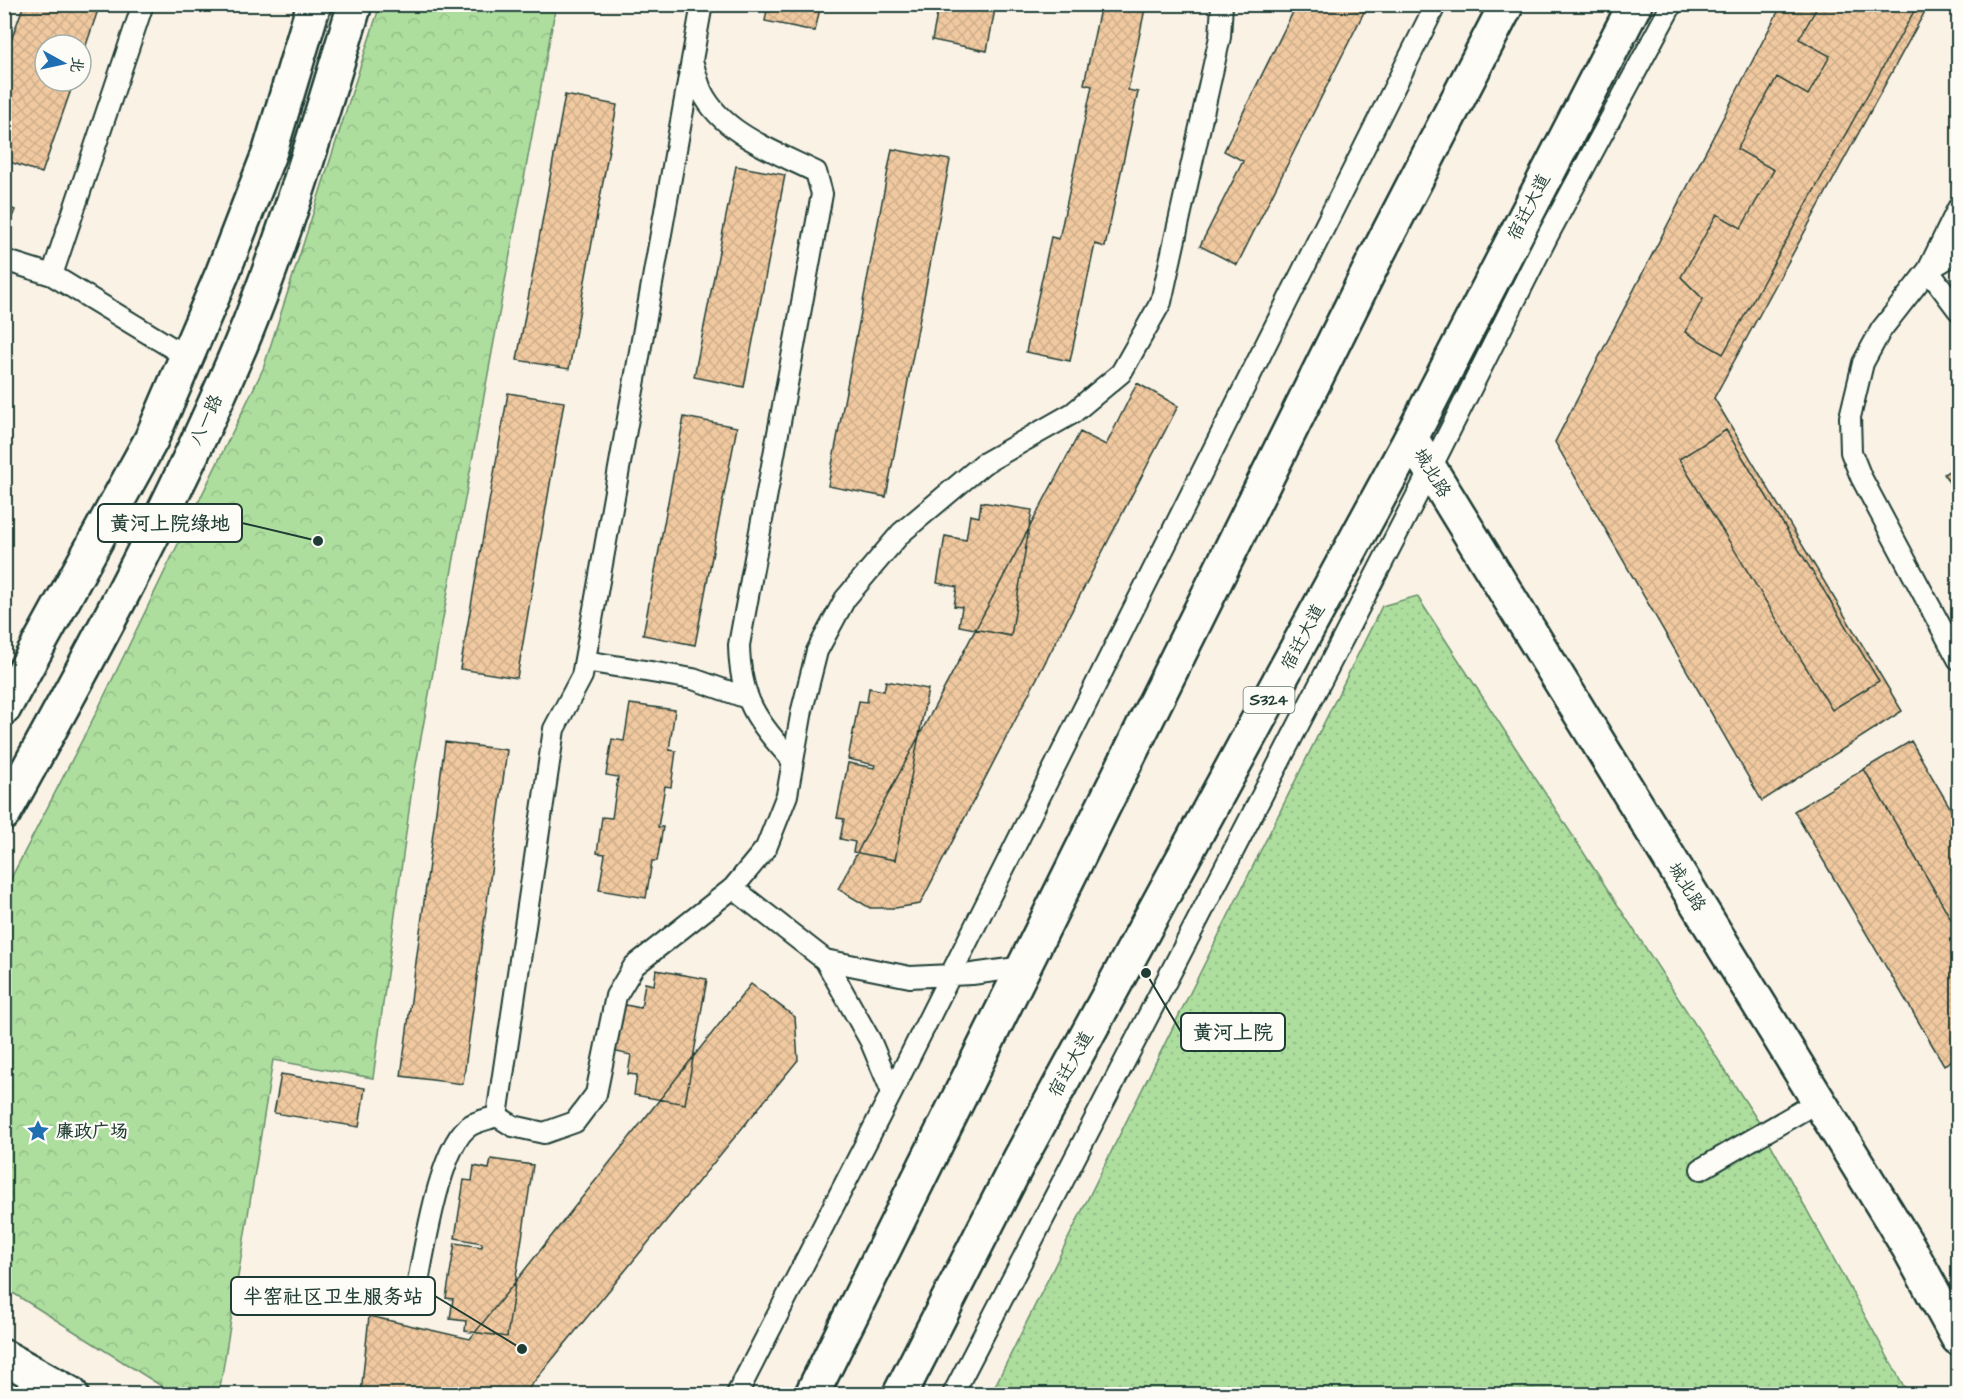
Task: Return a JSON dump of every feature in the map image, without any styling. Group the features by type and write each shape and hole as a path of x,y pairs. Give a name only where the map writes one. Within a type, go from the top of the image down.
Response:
{"main road":[{"path":"4,708 151,440 270,151 314,4"},
{"name":"八一路","path":"4,813 102,636 240,345 286,227 356,4"},
{"path":"812,1395 1374,261 1507,4"},
{"name":"宿迁大道","path":"900,1395 1021,1157 1411,438 1635,4"},
{"name":"城北路","path":"1411,438 1909,1248 1959,1338"},
{"path":"4,1357 71,1395"}],"lane":[{"path":"52,275 143,4"},
{"path":"497,1116 555,729 582,676 702,4"},
{"path":"497,1116 513,1126 544,1133 575,1122 596,1094 616,996 634,966 733,888 766,848 787,795 801,710 817,651 845,599 901,533 983,464 1073,413 1121,373 1161,302 1220,38 1222,4"},
{"path":"737,1395 892,1092 1436,4"},
{"path":"953,1395 1430,470 1548,236 1672,4"},
{"path":"692,62 702,92 730,125 757,143 816,172 822,194 739,645 739,669 747,698 760,725 793,761"},
{"path":"1959,208 1928,270 1881,330 1863,363 1850,417 1851,452 1861,477 1959,658"},
{"path":"1928,270 1959,252"},
{"path":"4,260 52,275 187,357"},
{"path":"1928,270 1959,310"},
{"path":"585,661 693,679 747,698"},
{"path":"733,888 825,960 870,1040 892,1092"},
{"path":"825,960 910,977 1024,967"},
{"path":"1701,1169 1819,1101"},
{"path":"417,1287 439,1182 453,1149 469,1126 497,1116"}],"green space":[{"path":"380,5 556,5 413,781 373,1078 273,1060 219,1394 174,1394 5,1288 5,890 96,713 263,369"},
{"path":"1417,596 1758,1121 1908,1394 991,1394 1382,606"}],"building":[{"path":"24,4 100,4 90,33 33,33 33,93 70,93 42,173 4,160 4,60"},
{"path":"768,4 821,4 815,31 765,21"},
{"path":"939,4 996,4 987,51 932,40"},
{"path":"1101,4 1146,4 1128,90 1138,92 1105,247 1095,244 1070,361 1026,352 1051,237 1059,239 1092,86 1084,84"},
{"path":"1297,4 1368,4 1237,265 1200,246 1243,161 1224,151"},
{"path":"1782,4 1929,4 1714,398 1902,711 1762,801 1555,442"},
{"path":"1819,4 1918,4 1723,354 1685,332 1703,299 1681,277 1717,214 1741,228 1774,170 1737,149 1777,77 1808,95 1830,56 1799,39"},
{"path":"565,95 617,105 569,369 517,360"},
{"path":"892,149 950,160 886,497 828,486"},
{"path":"736,166 785,175 744,387 694,377"},
{"path":"4,206 15,210 4,237"},
{"path":"1137,383 1178,406 920,904 895,908 870,908 838,889 1080,432 1106,445"},
{"path":"508,393 564,402 517,678 460,669"},
{"path":"684,417 737,427 695,645 643,635"},
{"path":"1726,430 1879,681 1832,710 1679,459"},
{"path":"1958,465 1958,498 1944,474"},
{"path":"981,502 1032,510 1011,636 959,626 962,607 954,606 957,587 937,583 945,536 966,540 970,515 979,517"},
{"path":"886,681 928,689 895,860 853,852 855,842 840,839 844,819 837,818 848,763 874,768 875,765 848,759 859,701 867,702 869,688 884,691"},
{"path":"630,704 675,710 669,750 676,751 671,787 665,786 658,827 663,827 657,861 652,861 646,898 599,890 605,854 597,853 602,817 612,818 618,777 606,775 612,739 624,741"},
{"path":"1911,741 1958,821 1958,931 1864,769"},
{"path":"1911,741 1958,821 1958,1057 1944,1065 1794,811"},
{"path":"445,742 507,750 463,1084 401,1076"},
{"path":"656,970 707,979 685,1104 634,1095 637,1075 628,1074 631,1055 612,1051 620,1004 641,1008 645,983 654,985"},
{"path":"751,984 795,1017 798,1060 524,1394 361,1394 369,1316 470,1339"},
{"path":"281,1074 365,1088 359,1127 274,1113"},
{"path":"491,1159 533,1165 507,1337 465,1331 466,1321 450,1319 453,1299 446,1298 455,1243 482,1247 482,1243 455,1238 464,1180 472,1181 474,1166 489,1169"}],"place":[{"name":"黄河上院绿地","path":"318,541"},
{"name":"黄河上院","path":"1146,973"},
{"name":"廉政广场","path":"38,1131"},
{"name":"半窑社区卫生服务站","path":"522,1349"}]}
